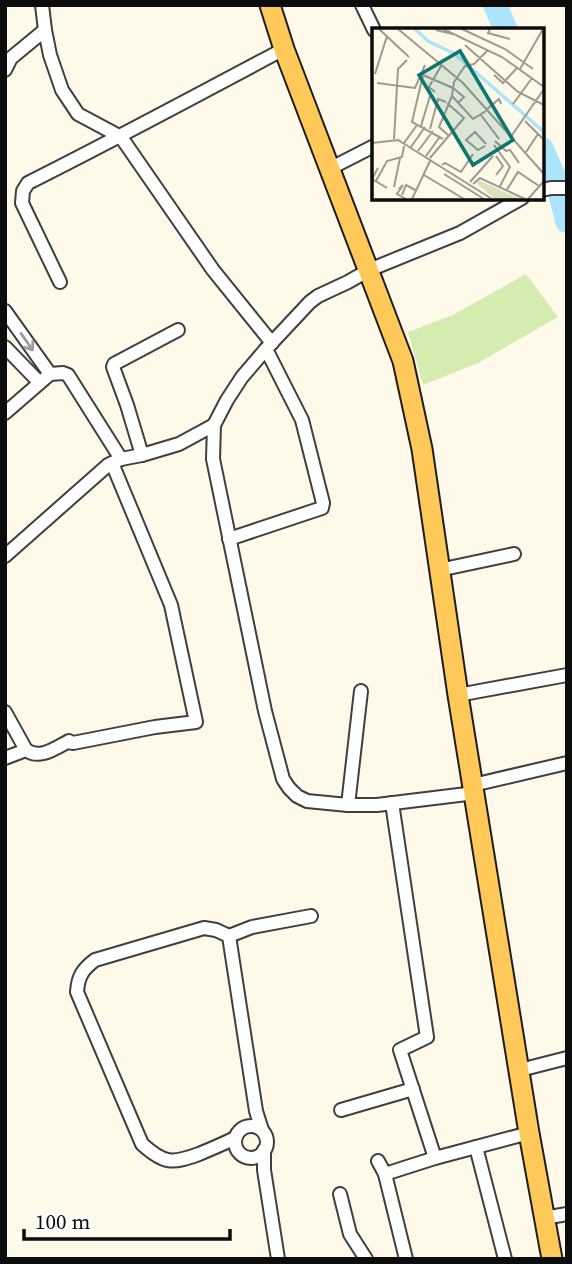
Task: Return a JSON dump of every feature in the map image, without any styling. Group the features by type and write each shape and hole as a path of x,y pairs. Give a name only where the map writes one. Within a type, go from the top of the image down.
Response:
{"main road":[{"path":"270,5 284,49 403,361 422,450 458,695 552,1259"}],"street":[{"path":"42,5 50,55 62,90 78,114 121,137 269,346 302,420 322,508 229,539"},
{"path":"362,5 373,28"},
{"path":"5,70 11,58 45,30"},
{"path":"60,282 22,203 23,191 28,183 121,137 172,107 284,49"},
{"path":"329,169 372,147"},
{"path":"547,189 567,188"},
{"path":"518,200 460,233 369,270 314,299 269,346 227,400 214,425 213,459 265,711 284,779 297,796 307,801 348,805 392,803 474,789 567,763"},
{"path":"5,311 44,378"},
{"path":"142,455 114,365 178,330"},
{"path":"5,347 44,378"},
{"path":"5,413 44,378 68,374 117,461 171,605 195,722 73,743 69,741 35,755 26,750 5,712"},
{"path":"5,555 117,461 179,444 214,425"},
{"path":"439,570 514,554"},
{"path":"458,695 567,675"},
{"path":"348,805 361,691"},
{"path":"5,758 26,750"},
{"path":"392,803 428,1037 400,1050 435,1158"},
{"path":"236,1138 179,1162 163,1159 142,1144 77,992 78,978 85,967 95,960 204,928 229,936 252,927 311,916"},
{"path":"229,936 256,1111 261,1130 267,1139 264,1170 278,1259"},
{"path":"520,1070 567,1058"},
{"path":"341,1110 413,1089"},
{"path":"256,1111 238,1133 236,1148 264,1170"},
{"path":"246,1126 261,1130"},
{"path":"385,1174 529,1133"},
{"path":"220,1145 257,1156 264,1150"},
{"path":"476,1147 505,1259"},
{"path":"378,1161 385,1174 406,1259"},
{"path":"340,1194 350,1234 366,1259"},
{"path":"544,1217 567,1214"}],"green space":[{"path":"526,274 558,317 478,363 423,385 408,332 453,315"}],"waterway":[{"path":"495,5 505,28"},
{"path":"544,154 559,188 567,221"}]}
